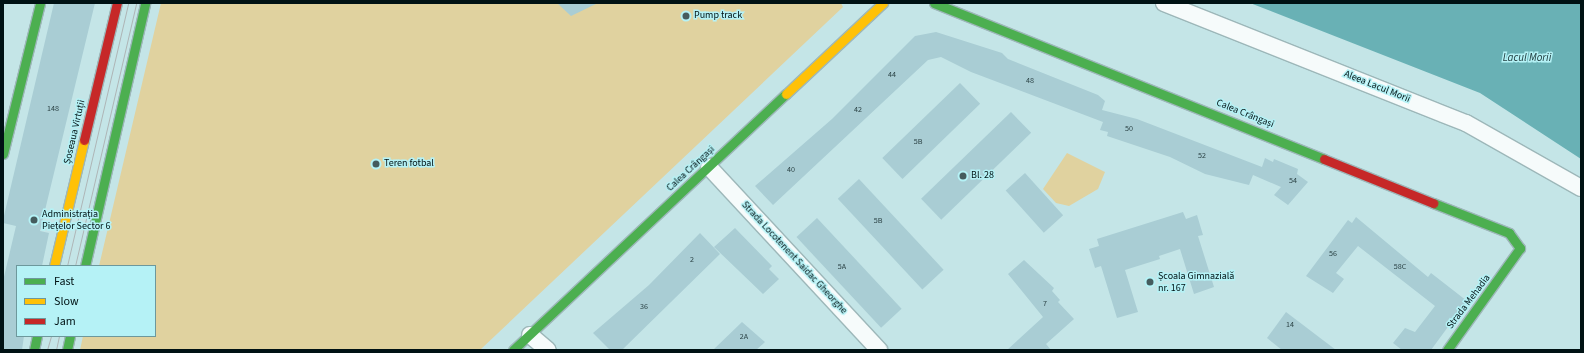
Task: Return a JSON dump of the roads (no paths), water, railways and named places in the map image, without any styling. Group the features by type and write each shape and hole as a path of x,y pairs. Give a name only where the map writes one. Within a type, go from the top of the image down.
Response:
{"street":[{"path":"3,154 40,3"},
{"name":"Șoseaua Virtuții","path":"54,265 117,3"},
{"path":"85,265 144,3"},
{"name":"Calea Crângași","path":"513,350 883,3"},
{"name":"Calea Crângași","path":"934,3 1510,233 1520,248 1510,267"},
{"name":"Aleea Lacul Morii","path":"1164,3 1466,123 1581,188"},
{"path":"3,108 11,121"},
{"name":"Strada Locotenent Saidac Gheorghe","path":"708,167 879,350"},
{"name":"Strada Mehadia","path":"1446,350 1510,267"},
{"path":"530,334 548,350"},
{"path":"34,350 37,337"},
{"path":"67,350 70,337"}],"water":[{"name":"Lacul Morii","path":"1250,3 1581,3 1581,159 1480,93"}],"tram line":[{"path":"67,265 128,3"},
{"path":"75,265 136,3"},
{"path":"47,350 51,337"},
{"path":"56,350 59,337"}],"place":[{"name":"Pump track","path":"686,16"},
{"name":"Teren fotbal","path":"376,164"},
{"name":"Bl. 28","path":"963,176"},
{"name":"Administrația Piețelor Sector 6","path":"34,220"},
{"name":"Școala Gimnazială nr. 167","path":"1150,282"}]}
